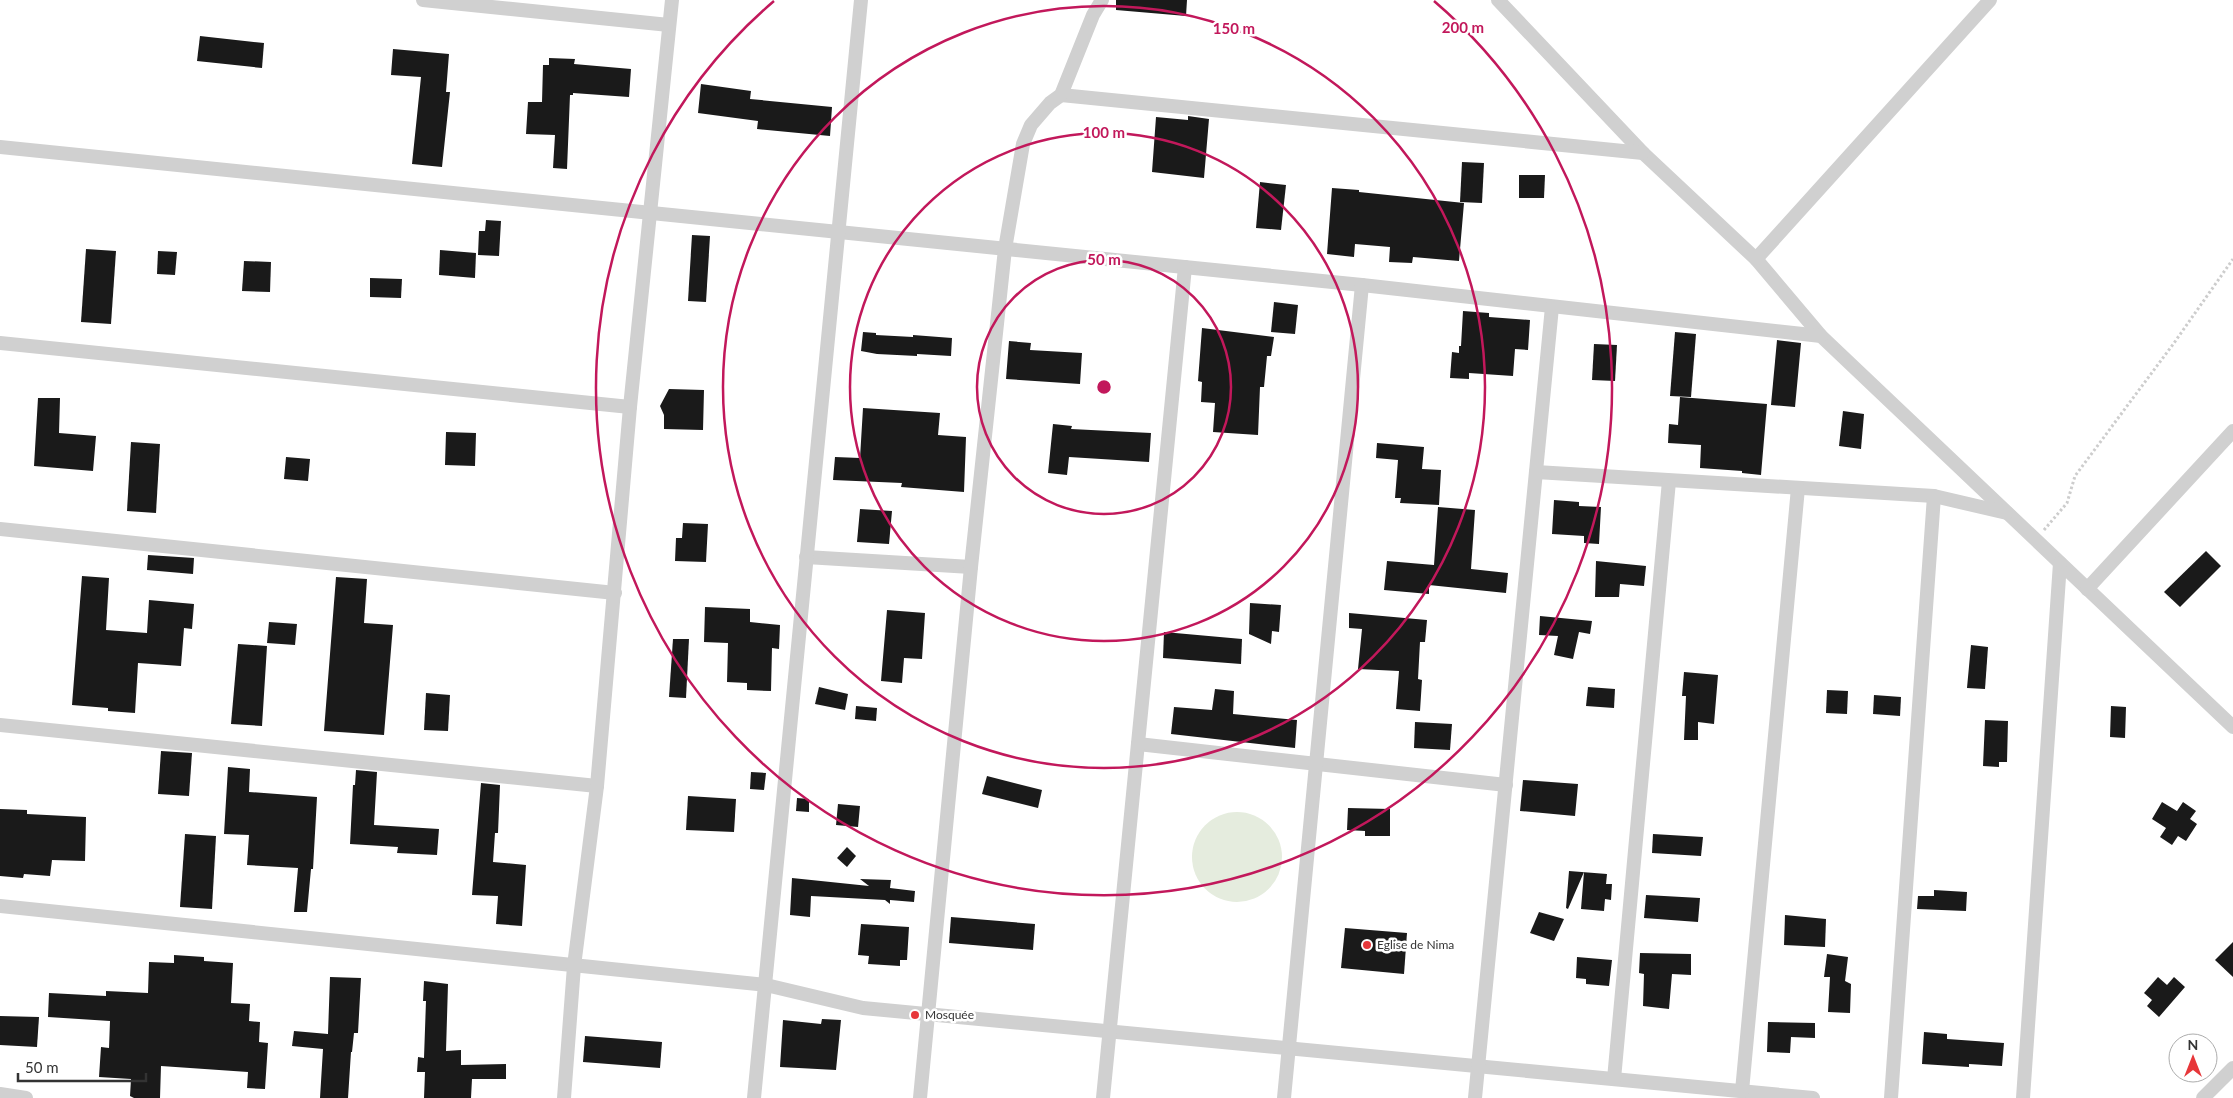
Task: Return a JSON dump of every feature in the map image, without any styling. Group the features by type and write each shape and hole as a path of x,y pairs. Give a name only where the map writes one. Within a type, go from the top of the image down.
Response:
{"street":[{"path":"423,0 669,25"},
{"path":"564,1098 574,966 597,786 630,407 672,0"},
{"path":"754,1098 861,0"},
{"path":"920,1098 1005,249 1023,144 1031,125 1050,103 1061,95 1093,15 1102,0"},
{"path":"1498,0 1643,153 1756,259 1821,336 2233,727"},
{"path":"1756,259 1990,0"},
{"path":"1061,95 1643,153"},
{"path":"0,147 1362,285 1821,336"},
{"path":"1103,1098 1185,267"},
{"path":"1284,1098 1362,285"},
{"path":"1475,1098 1552,307"},
{"path":"0,343 630,407"},
{"path":"2087,589 2233,431"},
{"path":"1536,472 1934,496 2007,513"},
{"path":"1614,1079 1669,481"},
{"path":"1742,1091 1798,488"},
{"path":"1891,1098 1934,496"},
{"path":"0,529 615,593"},
{"path":"806,557 972,567"},
{"path":"2023,1098 2060,563"},
{"path":"0,725 597,786"},
{"path":"1138,744 1506,785"},
{"path":"0,906 766,985 863,1008 1813,1098"},
{"path":"2204,1098 2233,1068"},
{"path":"0,1094 26,1098"}],"path":[{"path":"2035,539 2067,504 2075,476 2174,343 2233,259"}],"shaded area":[{"path":"1237,812 1254,815 1269,825 1279,840 1282,857 1279,874 1269,889 1254,899 1237,902 1220,899 1205,889 1195,874 1192,857 1195,840 1205,825 1220,815"}],"building":[{"path":"1116,0 1187,0 1186,16 1116,10"},
{"path":"200,36 264,43 262,68 197,61"},
{"path":"393,49 449,54 446,92 450,92 442,167 412,164 421,77 391,75"},
{"path":"549,58 575,59 574,64 631,69 629,97 573,93 573,95 570,95 567,169 553,168 555,135 526,134 528,102 542,102 543,65 549,65"},
{"path":"701,84 751,91 750,99 832,107 830,136 757,129 758,121 698,113"},
{"path":"1188,116 1209,119 1204,178 1152,172 1156,117 1188,120"},
{"path":"1462,162 1484,163 1482,203 1460,202"},
{"path":"1519,175 1545,175 1544,198 1519,198"},
{"path":"1260,182 1286,185 1281,230 1256,228"},
{"path":"1332,188 1464,203 1459,261 1413,257 1412,263 1389,262 1390,247 1355,244 1354,257 1327,254"},
{"path":"486,220 501,221 499,256 478,255 479,231 485,231"},
{"path":"692,235 710,236 706,302 688,301"},
{"path":"86,249 116,251 111,324 81,322"},
{"path":"440,250 476,253 475,278 439,275"},
{"path":"158,251 177,252 175,275 157,274"},
{"path":"244,261 271,262 270,292 242,291"},
{"path":"370,278 402,279 401,298 370,297"},
{"path":"1274,302 1298,305 1295,334 1271,332"},
{"path":"1463,311 1489,313 1489,317 1530,320 1528,350 1515,349 1513,376 1469,373 1469,379 1450,378 1452,352 1459,353 1459,346 1461,346"},
{"path":"1202,328 1274,337 1271,356 1267,356 1264,387 1260,387 1258,435 1213,432 1215,403 1201,402 1202,382 1198,381"},
{"path":"863,332 876,333 876,335 952,338 951,356 877,354 861,351"},
{"path":"1675,332 1696,334 1691,397 1670,396"},
{"path":"1777,340 1801,343 1795,407 1771,405"},
{"path":"1009,341 1031,343 1030,350 1082,353 1080,384 1006,379"},
{"path":"1594,344 1617,345 1615,381 1592,380"},
{"path":"669,389 704,390 703,430 664,429 664,415 660,406"},
{"path":"1680,397 1767,404 1761,475 1742,473 1742,471 1700,468 1701,445 1668,443 1669,424 1678,425"},
{"path":"38,398 60,398 59,433 96,436 93,471 34,466"},
{"path":"863,408 940,413 938,435 966,437 964,492 901,487 902,483 833,480 835,457 860,458"},
{"path":"1843,411 1864,414 1861,449 1839,446"},
{"path":"1053,424 1072,426 1071,429 1151,433 1149,462 1069,457 1067,475 1048,473"},
{"path":"446,432 476,433 475,466 445,465"},
{"path":"131,442 160,444 156,513 127,511"},
{"path":"1377,443 1424,447 1422,469 1441,470 1439,505 1400,503 1401,498 1395,498 1398,460 1376,458"},
{"path":"286,457 310,459 308,481 284,479"},
{"path":"1554,500 1579,502 1579,506 1601,507 1599,544 1584,543 1584,536 1552,534"},
{"path":"1438,507 1475,510 1471,569 1508,573 1506,593 1429,585 1429,594 1384,590 1387,561 1434,565"},
{"path":"860,509 892,511 889,544 857,542"},
{"path":"683,523 708,524 706,562 675,561 676,538 682,538"},
{"path":"2206,551 2221,566 2180,607 2164,592"},
{"path":"148,555 194,558 193,574 147,570"},
{"path":"1596,561 1646,566 1644,586 1620,584 1619,597 1595,597"},
{"path":"82,576 109,578 106,630 147,633 149,600 194,604 192,629 184,628 181,666 138,663 135,713 108,711 108,708 72,705"},
{"path":"336,577 367,579 364,623 393,625 384,735 324,731"},
{"path":"1250,603 1281,605 1279,632 1272,631 1271,644 1249,634"},
{"path":"705,607 750,609 750,622 780,625 779,649 772,648 771,691 747,690 747,683 727,682 728,643 704,642"},
{"path":"887,610 925,613 922,659 904,658 902,683 881,681"},
{"path":"1349,613 1427,620 1425,642 1420,642 1418,679 1422,680 1420,711 1396,709 1399,671 1358,669 1362,629 1349,628"},
{"path":"1540,616 1592,621 1590,634 1579,632 1573,659 1554,655 1558,636 1539,635"},
{"path":"269,622 297,624 295,645 267,643"},
{"path":"1164,632 1242,639 1241,664 1163,658"},
{"path":"673,639 689,639 686,698 669,697"},
{"path":"238,644 267,646 262,726 231,724"},
{"path":"1971,645 1988,647 1985,689 1967,688"},
{"path":"1684,672 1718,675 1714,724 1698,722 1698,740 1684,740 1686,696 1682,696"},
{"path":"819,687 848,694 845,710 815,704"},
{"path":"1588,687 1615,689 1614,708 1586,706"},
{"path":"1215,689 1234,691 1233,714 1297,720 1295,748 1171,734 1174,707 1212,710"},
{"path":"1827,690 1848,691 1847,714 1826,713"},
{"path":"426,693 450,695 448,731 424,730"},
{"path":"1874,695 1901,697 1900,716 1873,714"},
{"path":"856,706 877,708 876,721 855,719"},
{"path":"2111,706 2126,707 2125,738 2110,737"},
{"path":"1985,720 2008,721 2007,762 1999,762 1999,767 1983,766"},
{"path":"1415,722 1452,724 1450,750 1414,748"},
{"path":"161,751 192,753 189,796 158,794"},
{"path":"228,767 250,769 249,792 317,797 313,869 311,869 307,912 294,912 298,868 247,865 249,835 224,834"},
{"path":"356,770 377,772 374,825 439,829 437,855 397,853 398,847 350,844 353,785 355,785"},
{"path":"751,772 766,773 764,790 750,789"},
{"path":"987,776 1042,790 1038,808 982,794"},
{"path":"1523,780 1578,784 1575,816 1520,811"},
{"path":"481,783 500,785 498,833 495,833 493,862 526,865 522,926 496,924 498,896 472,895"},
{"path":"688,796 736,799 734,832 686,830"},
{"path":"797,798 809,799 809,812 796,811"},
{"path":"2162,802 2177,811 2183,802 2196,811 2190,819 2197,824 2186,841 2178,836 2172,845 2160,837 2166,828 2152,819"},
{"path":"838,804 860,806 858,827 836,825"},
{"path":"1348,808 1390,809 1390,836 1365,836 1365,831 1347,830"},
{"path":"0,809 27,810 27,814 86,817 85,861 52,860 50,876 24,874 23,878 0,876"},
{"path":"185,834 216,836 212,909 180,907"},
{"path":"1653,834 1703,837 1701,856 1652,853"},
{"path":"847,847 856,856 847,867 837,858"},
{"path":"1569,871 1584,872 1568,909 1566,908"},
{"path":"1584,872 1607,874 1606,884 1612,884 1611,900 1605,899 1604,911 1581,909"},
{"path":"792,878 869,886 860,879 891,880 890,888 915,891 914,902 890,900 890,904 885,900 811,896 810,917 790,915"},
{"path":"1934,890 1967,892 1966,911 1917,909 1918,896 1934,896"},
{"path":"1646,895 1700,898 1698,922 1644,918"},
{"path":"1539,912 1564,919 1554,941 1530,933"},
{"path":"1785,915 1826,919 1825,947 1784,945"},
{"path":"951,917 1035,924 1033,950 949,943"},
{"path":"861,924 909,927 907,960 900,960 900,966 868,964 869,956 858,955"},
{"path":"1345,928 1407,933 1404,974 1341,968"},
{"path":"2233,942 2233,977 2215,960"},
{"path":"1640,953 1691,954 1691,975 1672,974 1669,1009 1643,1006 1644,974 1639,973"},
{"path":"1827,954 1848,957 1845,981 1851,984 1850,1013 1828,1012 1830,977 1824,977"},
{"path":"174,955 204,957 204,961 233,963 231,1003 250,1004 249,1021 260,1022 259,1042 268,1043 265,1089 247,1088 248,1072 161,1066 160,1098 134,1098 130,1096 131,1079 99,1077 101,1047 109,1048 110,1021 48,1017 49,993 106,996 106,991 148,993 149,962 174,963"},
{"path":"1577,957 1612,960 1609,986 1586,984 1586,979 1576,978"},
{"path":"330,977 361,978 358,1033 354,1033 351,1052 348,1098 320,1098 323,1049 292,1046 294,1031 328,1034"},
{"path":"2158,977 2167,985 2174,977 2185,987 2159,1017 2147,1006 2152,1000 2144,993"},
{"path":"424,981 448,984 446,1051 461,1050 461,1065 506,1064 506,1079 472,1079 471,1098 424,1098 425,1072 417,1072 418,1057 424,1058 426,1001 423,1001"},
{"path":"0,1016 39,1017 37,1047 0,1045"},
{"path":"822,1019 841,1020 836,1070 780,1067 783,1020 821,1024"},
{"path":"1768,1022 1815,1023 1815,1038 1791,1037 1790,1053 1767,1052"},
{"path":"1924,1032 1947,1034 1947,1039 2004,1043 2002,1066 1969,1064 1969,1067 1922,1064"},
{"path":"585,1036 662,1042 660,1068 583,1062"}],"place":[{"name":"Eglise de Nima","path":"1367,945"},
{"name":"Mosquée","path":"915,1015"}]}
